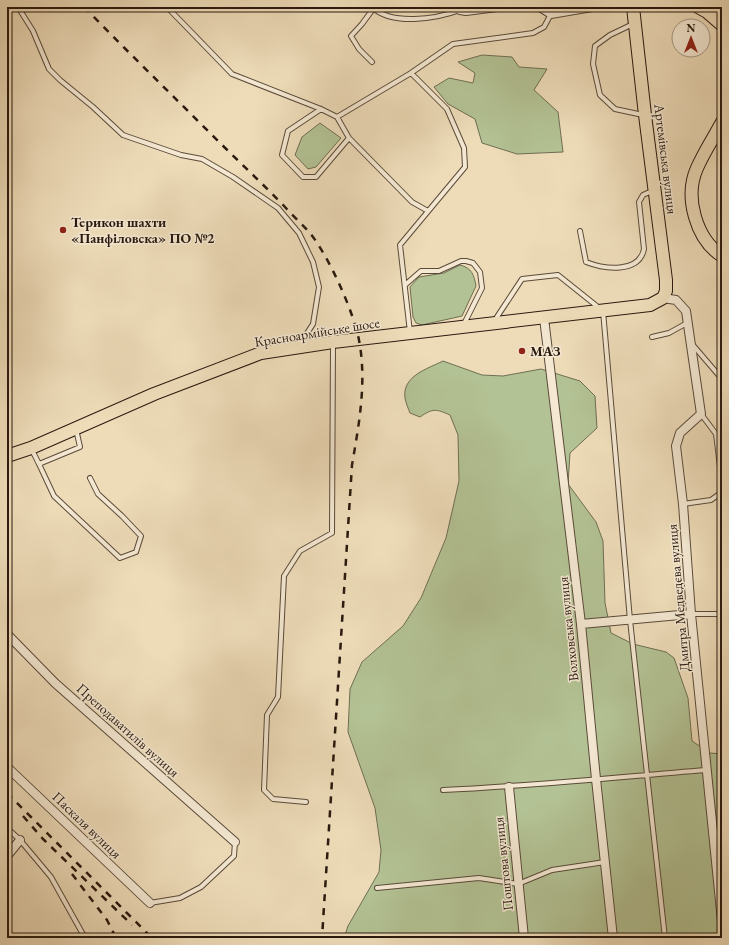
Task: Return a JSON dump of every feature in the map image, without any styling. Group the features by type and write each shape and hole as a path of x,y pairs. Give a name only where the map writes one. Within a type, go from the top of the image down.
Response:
{"main road":[{"name":"Артемівська вулиця","path":"634,7 645,115 666,280 666,291 663,298"},
{"path":"698,7 708,12 722,25"},
{"path":"722,122 696,169 692,192 696,224 716,253 722,256"},
{"name":"Красноармійське шосе","path":"7,456 31,448 154,394 261,353 333,342 650,305 663,298"}],"street":[{"path":"459,8 466,11 497,7"},
{"path":"540,7 550,11 592,7"},
{"path":"663,298 676,300 686,311 701,414"},
{"name":"Волховська вулиця","path":"544,318 581,624 613,938"},
{"name":"Дмитра Медведєва вулиця","path":"701,414 680,433 676,446 683,504 691,614 722,921"},
{"path":"581,624 691,614"},
{"name":"Преподаватилів вулиця","path":"7,634 55,683 235,842"},
{"name":"Паскаля вулиця","path":"7,767 150,903"},
{"name":"Поштова вулиця","path":"509,787 524,938"},
{"path":"7,856 20,840"}],"lane":[{"path":"18,7 33,31 49,69 123,134 181,155 202,159 233,176 278,208 299,233 313,262 318,287 312,324 297,348"},
{"path":"167,7 232,74 322,109 337,117 349,138 412,202 428,212"},
{"path":"372,62 359,49 351,36 362,24 372,8 393,18 429,18 443,16 459,8"},
{"path":"337,117 411,73 453,44 533,33 544,28 550,11"},
{"path":"635,23 610,35 595,46 593,64 600,96 615,109 645,115"},
{"path":"410,334 400,245 465,167 464,148 447,109 411,73"},
{"path":"322,109 288,131 282,155 303,177 316,177 349,138"},
{"path":"580,231 586,262 594,266 625,267 632,265 643,256 644,248 639,202 643,195 654,190"},
{"path":"405,285 421,271 439,271 464,261 473,264 480,272 482,288 462,328"},
{"path":"492,324 522,279 558,275 603,311 630,620 665,938"},
{"path":"652,337 669,333 687,323"},
{"path":"306,802 273,799 264,790 267,715 278,697 284,576 300,552 332,533 333,342"},
{"path":"690,342 722,379"},
{"path":"701,414 716,434 722,483"},
{"path":"39,464 80,447 75,428"},
{"path":"31,448 54,496 120,558 136,552 141,536 98,494 90,478"},
{"path":"683,504 711,500 722,492"},
{"path":"691,614 722,614"},
{"path":"442,790 509,787 707,770"},
{"path":"7,828 20,840 51,877 85,938"},
{"path":"150,903 180,898 201,887 234,856 235,842"},
{"path":"377,888 479,878 518,884 552,870 605,862"}],"green space":[{"path":"482,55 512,57 519,67 547,69 534,90 558,112 563,152 517,154 482,143 475,119 448,104 434,87 449,78 473,83 475,73 458,62"},
{"path":"320,123 341,138 316,167 308,169 295,155 302,137"},
{"path":"460,265 472,272 476,286 462,316 422,325 416,323 413,317 410,287 419,277 444,273"},
{"path":"443,361 482,375 503,376 541,369 580,381 595,396 597,428 570,453 568,484 596,522 603,541 605,603 611,633 633,644 666,652 674,658 688,698 692,741 710,753 722,754 722,938 344,938 348,926 379,872 381,850 375,808 348,732 350,689 362,662 403,626 421,598 446,538 459,481 458,435 450,415 435,410 420,417 410,413 405,398 405,390 411,379 423,370"}],"railway":[{"path":"84,7 310,233 332,269 346,299 356,328 361,356 362,387 352,465 322,938"},
{"path":"7,793 152,938"},
{"path":"23,816 43,839 132,925"},
{"path":"72,874 107,920 116,938"}],"place":[{"name":"Терикон шахти «Панфiловска» ПО №2","path":"63,230"},
{"name":"МАЗ","path":"522,351"}]}
